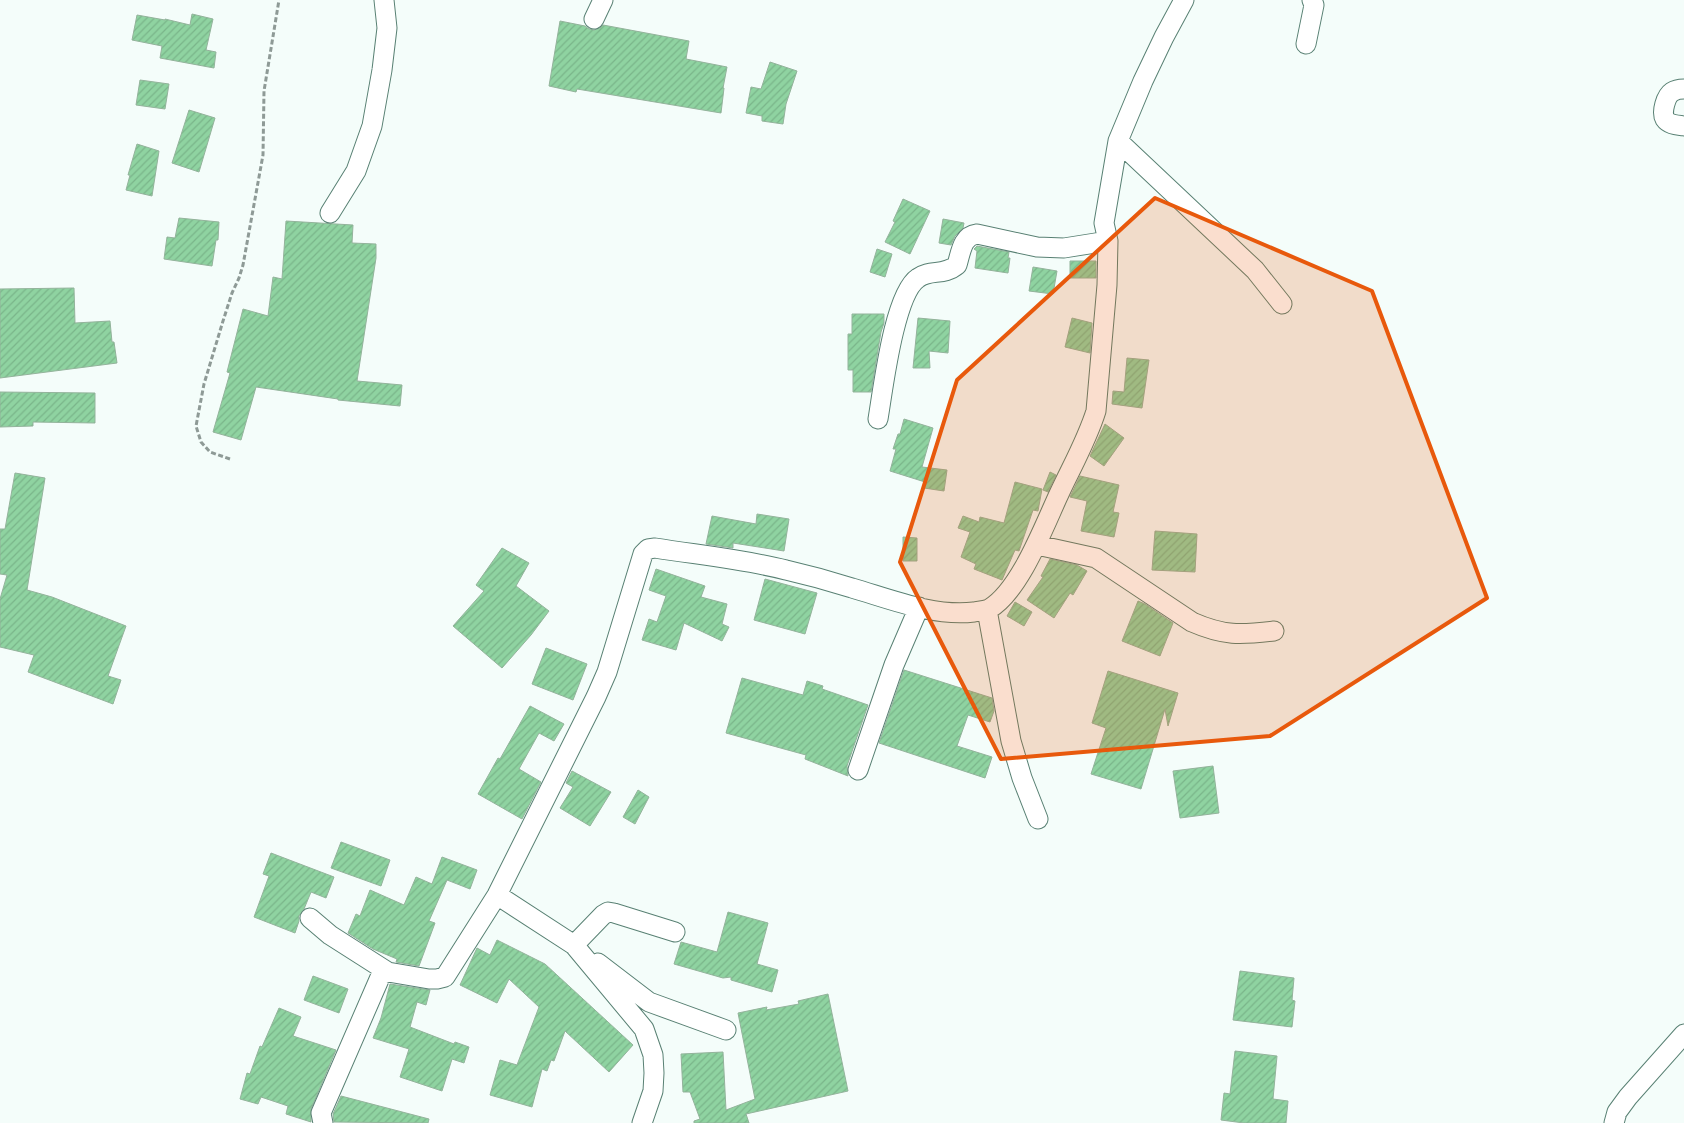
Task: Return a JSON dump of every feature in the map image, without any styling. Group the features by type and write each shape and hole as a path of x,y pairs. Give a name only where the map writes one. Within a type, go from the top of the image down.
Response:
{"street":[{"path":"330,213 356,171 372,126 382,70 386,28 384,0"},
{"path":"594,19 603,0"},
{"path":"310,918 330,935 388,972 429,979 445,977 498,895 607,672 643,554 648,549 655,548 785,570 885,599 952,612 987,610 998,602 1008,591 1036,545 1090,431 1096,411 1107,285 1108,241 1104,224 1118,141 1164,37 1184,0"},
{"path":"1306,44 1314,5 1312,0"},
{"path":"1684,89 1673,91 1667,97 1663,113 1665,120 1671,124 1684,126"},
{"path":"1118,141 1255,270 1282,304"},
{"path":"878,420 889,354 906,296 913,283 919,277 945,272 957,265 966,239 971,235 977,234 1037,246 1064,248 1108,241"},
{"path":"1036,545 1096,558 1192,622 1208,629 1223,633 1246,634 1274,631"},
{"path":"858,770 894,665 919,607"},
{"path":"987,610 1011,741 1022,778 1038,819"},
{"path":"498,895 597,962 649,1002 726,1030"},
{"path":"578,949 603,915 608,912 675,932"},
{"path":"578,949 644,1029 653,1056 654,1073 653,1091 642,1123"},
{"path":"323,1123 321,1113 342,1063 381,975 388,972"},
{"path":"1614,1123 1617,1112 1628,1097 1684,1034"}],"path":[{"path":"230,458 210,452 201,442 196,426 204,384 232,293 243,265 263,155 264,91 280,0"}],"highlighted area":[{"path":"1155,198 1372,291 1487,598 1270,736 1001,759 900,562 957,380"}],"building":[{"path":"192,14 213,19 206,50 216,52 214,68 160,58 162,46 132,40 137,15 190,25"},
{"path":"560,21 585,26 594,30 603,25 689,41 686,59 727,67 721,113 577,89 576,92 549,86"},
{"path":"770,62 797,71 786,104 783,124 762,121 762,116 746,113 751,87 761,89"},
{"path":"140,80 169,84 165,109 136,105"},
{"path":"189,110 215,118 199,172 172,163"},
{"path":"137,144 159,151 152,196 126,190 130,175 128,175"},
{"path":"903,199 930,211 910,254 885,242 895,222 893,221"},
{"path":"179,218 219,222 218,240 216,240 212,266 164,259 167,237 175,238"},
{"path":"943,219 964,223 963,228 955,236 951,245 939,243"},
{"path":"286,221 353,225 352,243 376,244 376,258 357,381 402,385 400,406 338,400 256,387 241,440 213,432 230,373 227,372 243,309 268,316 273,277 282,279"},
{"path":"977,246 1009,252 1008,273 975,268 977,251 974,249"},
{"path":"877,249 892,254 885,277 870,272"},
{"path":"1070,261 1096,261 1096,278 1070,278"},
{"path":"1033,267 1057,271 1053,294 1029,291"},
{"path":"74,288 75,323 110,321 117,363 0,378 0,289"},
{"path":"852,314 884,314 871,392 853,392 853,370 848,370 848,334 852,334"},
{"path":"918,318 950,321 948,353 929,351 930,368 913,368"},
{"path":"1072,318 1092,323 1090,353 1065,347"},
{"path":"1127,358 1149,360 1142,408 1112,404 1113,391 1124,392"},
{"path":"0,392 95,393 95,423 33,422 33,426 0,427"},
{"path":"904,419 933,428 922,467 947,470 944,491 924,488 925,482 890,471 896,449 893,449"},
{"path":"1105,424 1124,438 1104,466 1090,456"},
{"path":"1050,472 1056,475 1048,492 1043,490"},
{"path":"15,473 45,478 27,590 52,597 126,626 108,676 121,680 113,704 28,672 34,655 0,647 0,599 7,575 0,574 0,529 5,529"},
{"path":"1080,476 1119,485 1113,512 1119,513 1114,537 1081,531 1087,501 1070,497"},
{"path":"1015,482 1042,489 1038,511 1033,510 1019,551 1015,550 1002,580 974,569 976,564 961,557 970,532 958,528 963,516 979,522 980,517 1004,523"},
{"path":"757,514 789,519 784,551 733,543 733,548 706,544 712,516 756,524"},
{"path":"1155,531 1197,534 1195,572 1152,570"},
{"path":"903,537 917,538 917,561 903,561"},
{"path":"502,548 529,563 516,586 549,611 502,668 453,626 484,591 476,585"},
{"path":"1050,559 1077,565 1087,571 1073,595 1070,593 1054,618 1027,600 1043,577 1041,576"},
{"path":"656,569 705,586 701,597 727,604 722,624 729,627 722,641 684,623 676,650 642,640 649,619 657,622 666,596 649,590"},
{"path":"765,579 817,593 805,634 754,620"},
{"path":"1138,601 1173,623 1160,656 1122,641"},
{"path":"1015,602 1032,612 1024,626 1007,616"},
{"path":"546,648 587,664 573,700 532,684"},
{"path":"904,670 992,698 994,711 990,722 968,715 957,746 992,757 985,778 879,743"},
{"path":"1108,671 1178,693 1168,726 1165,709 1141,789 1091,774 1106,728 1092,723"},
{"path":"742,678 803,695 807,681 823,686 822,689 868,705 847,766 848,776 805,759 806,755 726,733"},
{"path":"530,706 564,724 554,741 539,733 519,769 541,782 522,819 478,794"},
{"path":"1213,766 1219,813 1180,818 1173,771"},
{"path":"572,771 611,792 590,826 560,808 573,787 566,783"},
{"path":"638,790 649,797 635,824 623,817"},
{"path":"341,842 390,860 381,886 331,868"},
{"path":"271,853 334,877 326,898 311,892 299,916 295,933 254,917 269,876 263,874"},
{"path":"442,857 477,870 470,889 447,880 429,921 435,923 419,966 396,962 397,959 373,949 348,933 356,914 360,916 370,890 404,905 416,877 432,884"},
{"path":"728,912 768,923 757,964 778,970 772,992 731,980 731,977 723,978 674,964 681,942 717,952"},
{"path":"497,940 545,964 633,1045 609,1072 565,1031 554,1061 551,1060 547,1071 542,1069 532,1107 490,1095 500,1060 517,1065 539,1007 509,979 497,1003 460,985 477,948 490,955"},
{"path":"1240,971 1294,978 1292,1000 1295,1001 1292,1027 1233,1020"},
{"path":"313,976 348,989 339,1013 304,1000"},
{"path":"390,984 430,990 426,1005 417,1002 410,1027 454,1044 455,1042 469,1047 464,1063 452,1059 442,1091 400,1077 409,1049 373,1038 381,1018"},
{"path":"828,994 848,1091 746,1114 749,1123 694,1123 694,1121 700,1119 690,1092 683,1092 681,1054 723,1052 726,1110 755,1099 738,1013 767,1007 766,1010 799,1004 798,1001"},
{"path":"279,1008 301,1017 293,1036 336,1050 311,1109 311,1122 286,1114 288,1106 261,1097 258,1104 240,1099 247,1073 250,1074 260,1046 262,1047"},
{"path":"1235,1051 1277,1056 1273,1099 1288,1101 1286,1123 1244,1123 1221,1120 1224,1093 1230,1094"},
{"path":"341,1096 429,1119 428,1123 334,1122 333,1114"}]}
